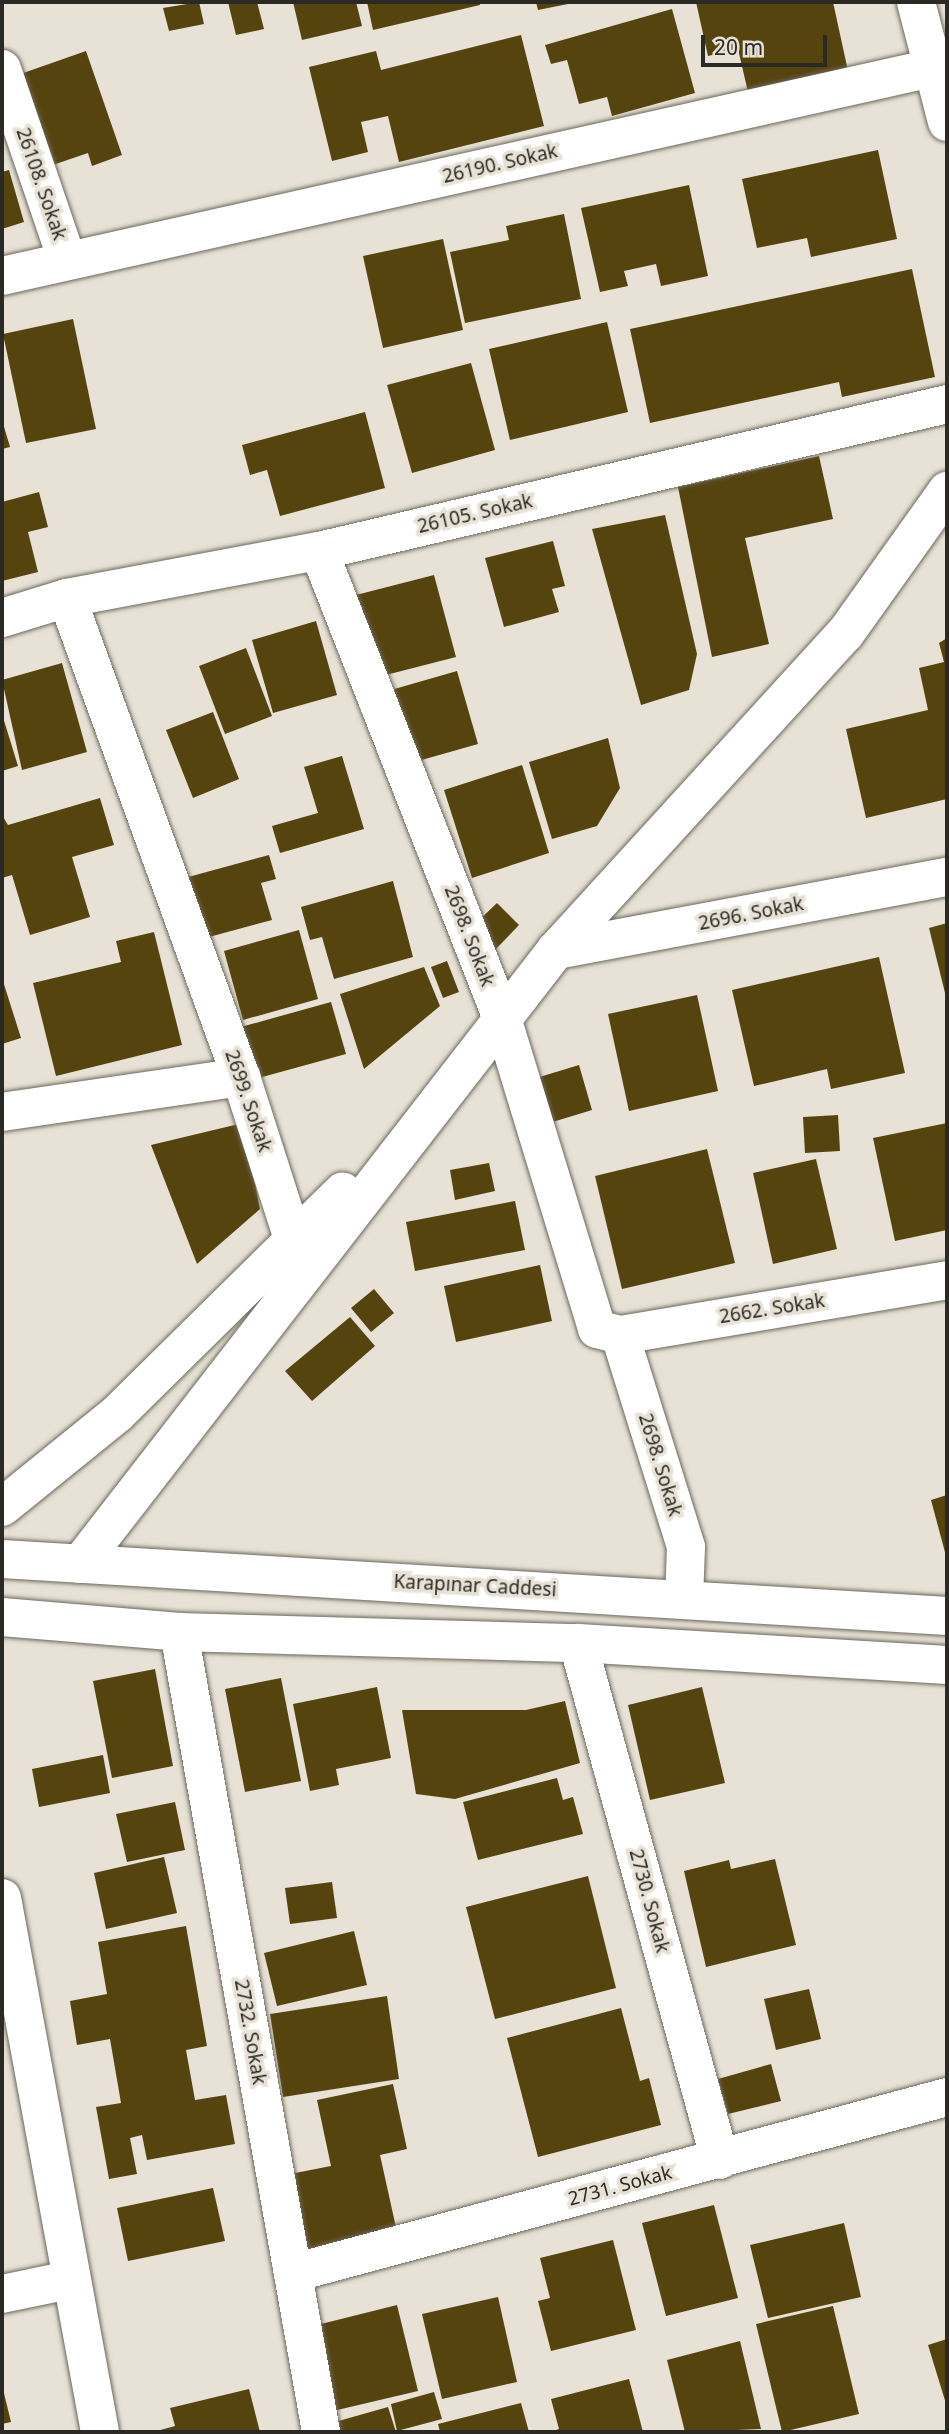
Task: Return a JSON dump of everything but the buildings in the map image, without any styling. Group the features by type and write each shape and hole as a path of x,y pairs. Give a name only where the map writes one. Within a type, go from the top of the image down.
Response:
{"street":[{"path":"916,2 947,122"},
{"name":"26190. Sokak","path":"2,276 932,68"},
{"name":"26108. Sokak","path":"2,69 67,260"},
{"name":"26105. Sokak","path":"2,618 67,598 319,551 947,404"},
{"path":"80,1564 556,950 845,634 947,491"},
{"name":"2698. Sokak","path":"319,551 503,1021 608,1332 686,1547 684,1598"},
{"name":"2699. Sokak","path":"67,598 241,1077 294,1242"},
{"name":"2696. Sokak","path":"556,950 947,877"},
{"path":"4,1496 117,1413 294,1242 503,1021"},
{"path":"2,1112 241,1077"},
{"name":"2662. Sokak","path":"608,1332 947,1280"},
{"name":"Karapınar Caddesi","path":"2,1559 684,1598 947,1616"},
{"path":"2,1617 179,1632 578,1643 947,1665"},
{"name":"2732. Sokak","path":"179,1632 321,2432"},
{"name":"2730. Sokak","path":"578,1643 720,2160"},
{"path":"2,1898 69,2280 100,2432"},
{"name":"2731. Sokak","path":"293,2273 947,2097"},
{"path":"2,2294 69,2280"}]}
